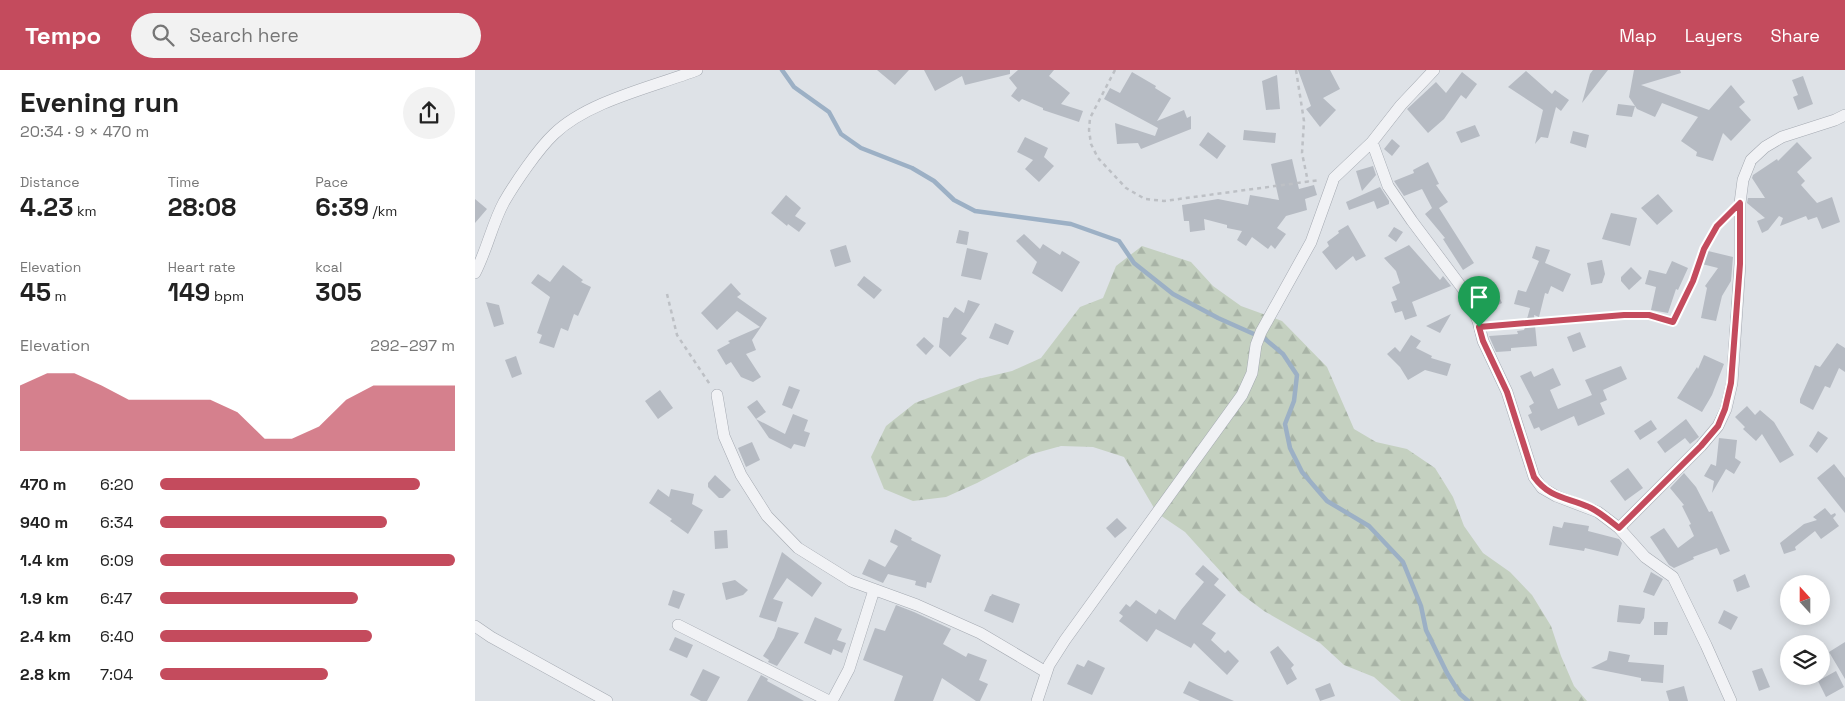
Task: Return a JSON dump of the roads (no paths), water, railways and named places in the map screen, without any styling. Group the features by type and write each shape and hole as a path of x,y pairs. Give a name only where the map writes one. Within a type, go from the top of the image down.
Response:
{"street":[{"path":"475,273 504,203 538,152 554,134 576,117 604,103 697,70"},
{"path":"1037,701 1046,672 1065,640 1242,395 1252,373 1256,345 1261,332 1311,242 1335,178 1372,142 1401,104 1435,70"},
{"path":"1619,528 1701,446 1718,426 1725,409 1731,383 1740,264 1740,203 1743,180 1751,160 1765,147 1782,137 1845,115"},
{"path":"1372,142 1388,186 1466,293 1483,341 1507,392 1534,477 1542,488 1556,496 1598,512 1619,528 1645,557 1673,576 1703,636 1731,701"},
{"path":"717,395 724,436 741,475 767,516 798,548 851,581 917,605 980,633 1046,672"},
{"path":"678,625 831,701 849,669 874,590"},
{"path":"475,626 491,637 607,701"}],"waterway":[{"path":"782,70 794,87 829,112 841,134 861,148 912,168 934,181 954,200 975,211 1071,224 1119,241 1134,263 1173,294 1218,318 1265,339 1283,354 1297,375 1294,401 1285,424 1290,448 1302,472 1327,501 1369,526 1403,562 1421,606 1426,630 1447,673 1460,694 1468,701"}]}
